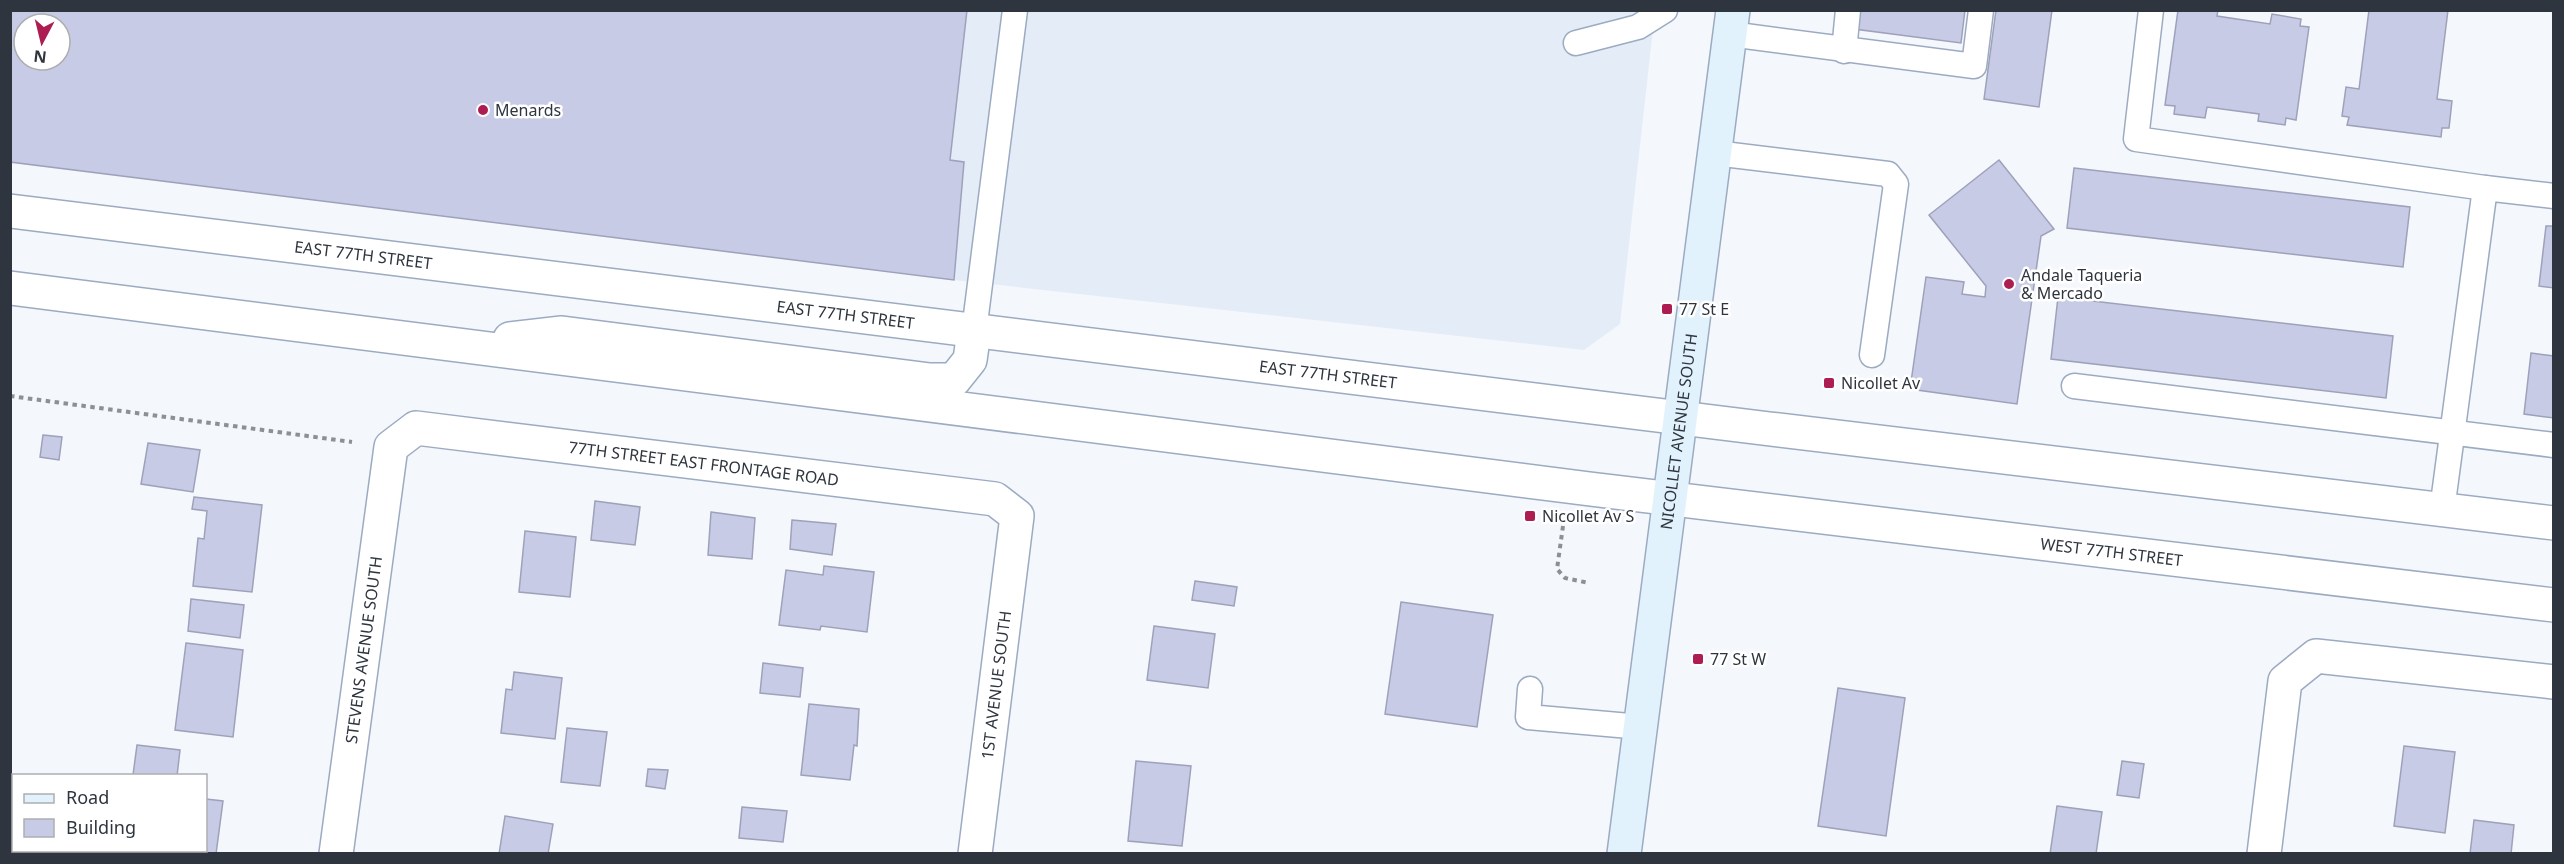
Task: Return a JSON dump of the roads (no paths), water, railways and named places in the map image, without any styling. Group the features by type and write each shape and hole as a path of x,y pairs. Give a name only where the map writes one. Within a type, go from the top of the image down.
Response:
{"main road":[{"name":"NICOLLET AVENUE SOUTH","path":"1624,854 1732,22"}],"street":[{"name":"EAST 77TH STREET","path":"10,211 1681,418"},
{"path":"10,288 1670,499"},
{"path":"461,345 562,333 930,380 954,380 970,360 974,331"},
{"path":"1681,418 2553,523"},
{"name":"77TH STREET EAST FRONTAGE ROAD","path":"391,447 416,428 994,499 1017,516"},
{"name":"STEVENS AVENUE SOUTH","path":"336,854 391,447"},
{"name":"WEST 77TH STREET","path":"1670,499 2553,605"},
{"name":"1ST AVENUE SOUTH","path":"975,854 1017,516"},
{"path":"2264,854 2285,681 2316,656 2553,682"}],"lane":[{"path":"974,331 1015,10"},
{"path":"1576,44 1638,27 1665,10"},
{"path":"1844,51 1848,10"},
{"path":"1732,22 1844,51 1974,66 1981,10"},
{"path":"2151,10 2136,139 2553,196"},
{"path":"1715,153 1888,174 1896,184 1872,355"},
{"path":"2442,510 2485,188"},
{"path":"2074,386 2553,446"},
{"path":"1530,689 1528,717 1641,728"}],"place":[{"name":"Menards","path":"483,110"},
{"name":"Andale Taqueria & Mercado","path":"2009,284"},
{"name":"77 St E","path":"1667,309"},
{"name":"Nicollet Av","path":"1829,383"},
{"name":"Nicollet Av S","path":"1530,516"},
{"name":"77 St W","path":"1698,659"}]}
